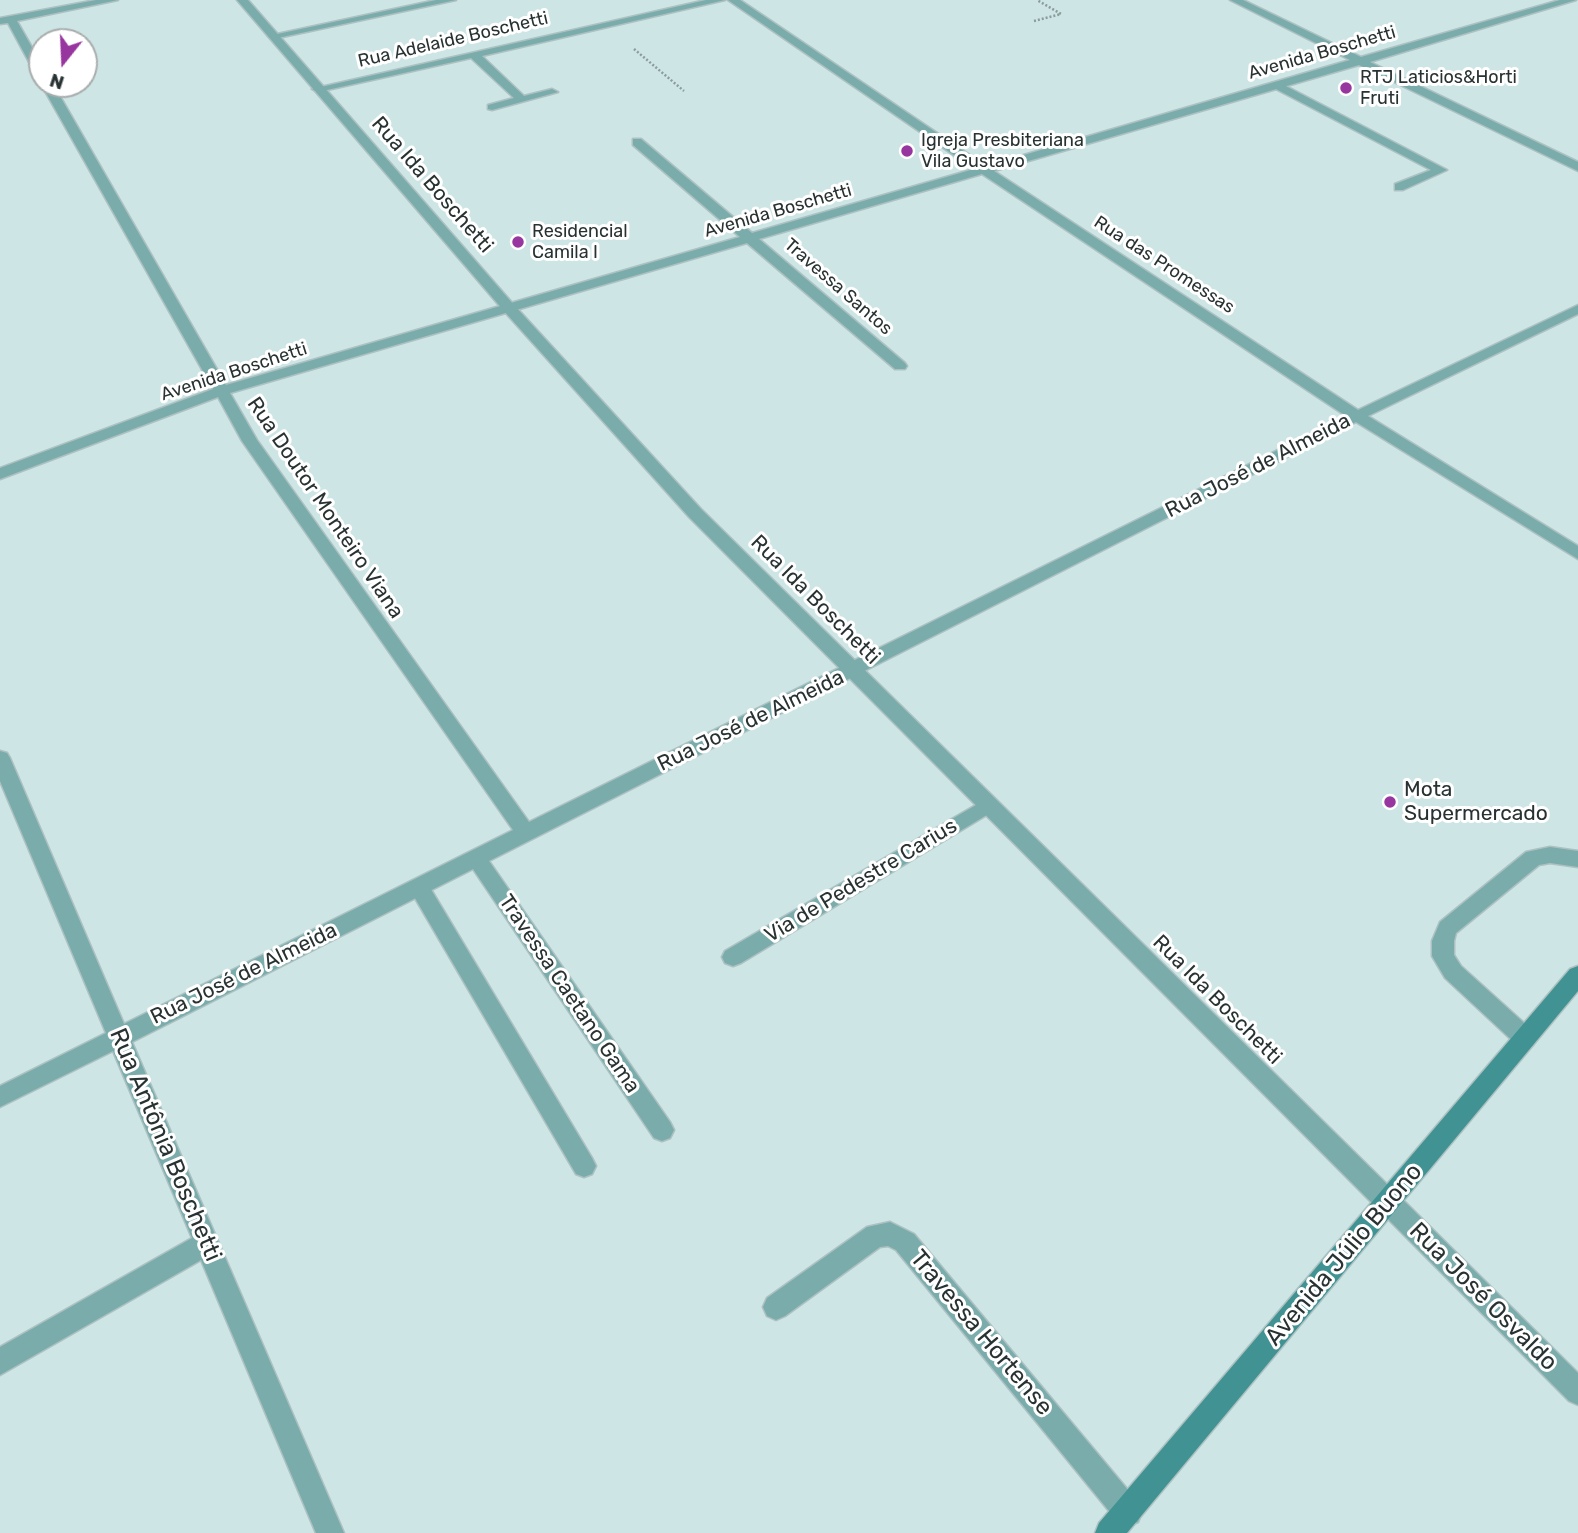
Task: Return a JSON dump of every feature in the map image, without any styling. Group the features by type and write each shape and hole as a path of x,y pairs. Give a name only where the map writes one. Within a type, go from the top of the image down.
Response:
{"main road":[{"name":"Avenida Júlio Buono","path":"1109,1533 1578,975"}],"street":[{"path":"28,54 6,20 113,0"},
{"name":"Rua Ida Boschetti","path":"242,0 509,308 695,513 1388,1202"},
{"path":"273,36 451,0"},
{"name":"Rua Adelaide Boschetti","path":"318,89 720,0"},
{"name":"Rua das Promessas","path":"733,0 984,170 1357,416 1578,554"},
{"path":"1235,0 1578,167"},
{"name":"Avenida Boschetti","path":"0,474 221,391 1571,0"},
{"path":"473,54 521,99"},
{"path":"1276,85 1440,168 1439,172 1399,187"},
{"path":"492,107 552,92"},
{"name":"Rua Doutor Monteiro Viana","path":"55,98 250,441 526,833"},
{"name":"Travessa Santos","path":"637,142 900,366"},
{"name":"Rua José de Almeida","path":"0,1097 1357,416 1578,309"},
{"name":"Rua Antônia Boschetti","path":"0,758 330,1533"},
{"name":"Via de Pedestre Carius","path":"733,957 988,805"},
{"path":"1525,1038 1453,972 1443,956 1443,941 1447,928 1534,858 1550,855 1578,859"},
{"name":"Travessa Caetano Gama","path":"476,858 662,1130"},
{"path":"419,887 584,1166"},
{"name":"Rua José Osvaldo","path":"1388,1202 1578,1392"},
{"name":"Travessa Hortense","path":"776,1307 876,1235 890,1234 905,1241 1128,1512"},
{"path":"0,1362 207,1243"}],"path":[{"path":"1034,21 1061,14 1037,0"},
{"path":"604,24 684,91"}],"place":[{"name":"RTJ Laticios&Horti Fruti","path":"1346,88"},
{"name":"Igreja Presbiteriana Vila Gustavo","path":"907,151"},
{"name":"Residencial Camila I","path":"518,242"},
{"name":"Mota Supermercado","path":"1390,802"}]}
